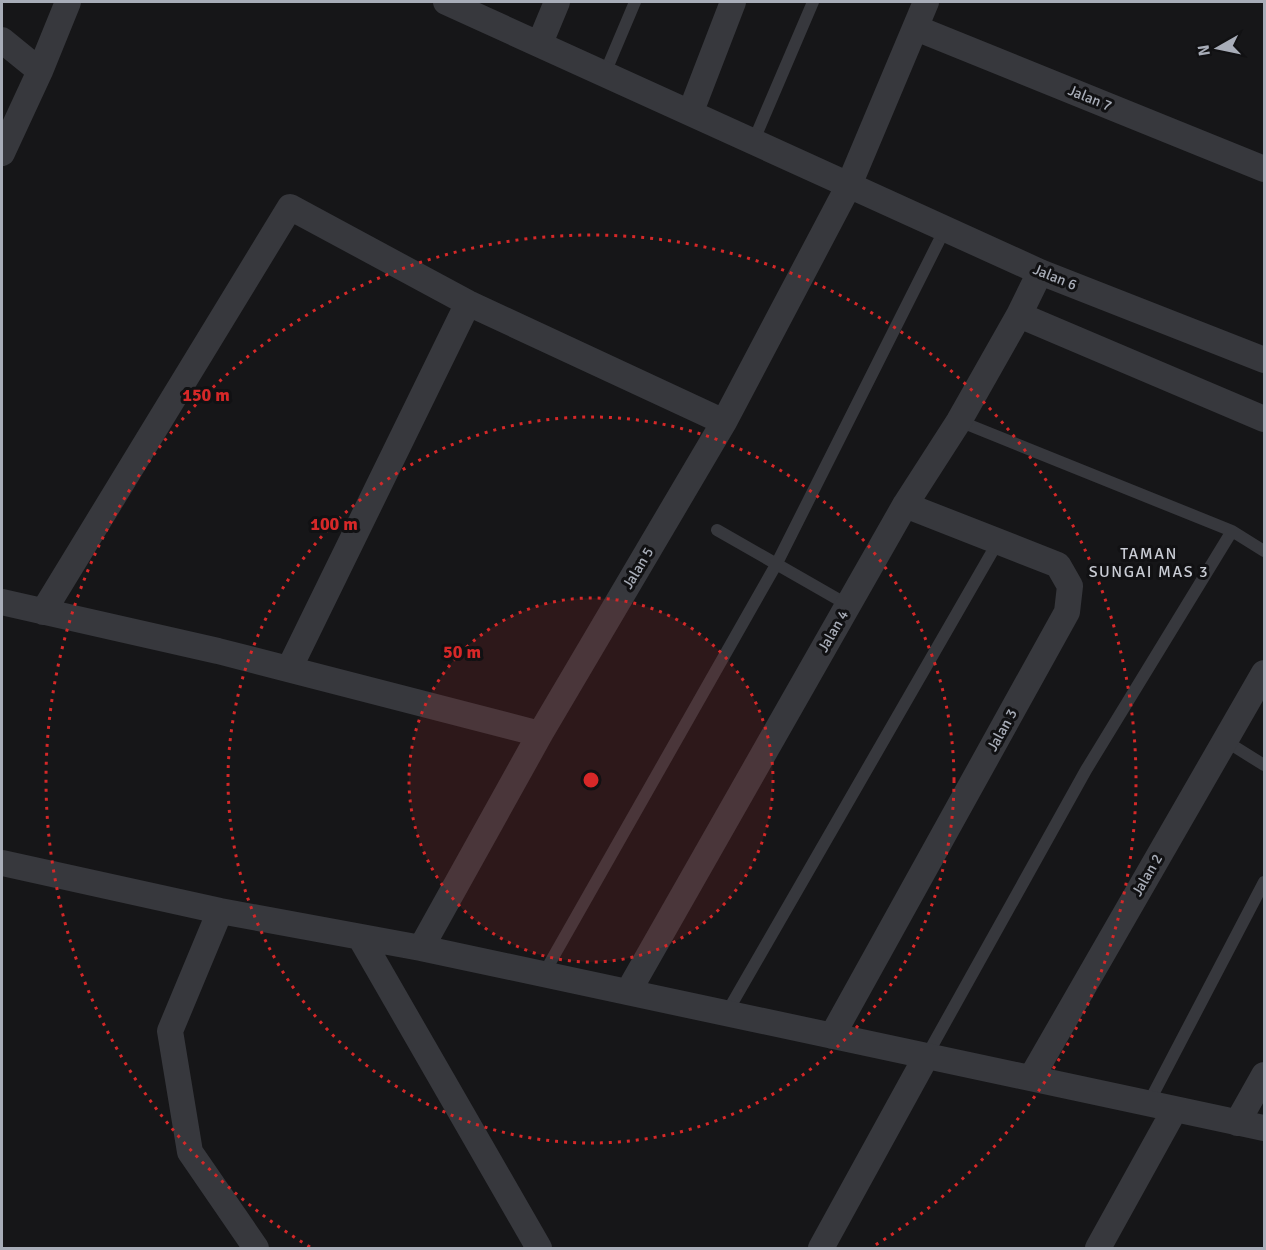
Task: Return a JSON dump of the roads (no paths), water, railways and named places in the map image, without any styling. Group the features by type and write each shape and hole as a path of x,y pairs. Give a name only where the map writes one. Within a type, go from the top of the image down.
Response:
{"street":[{"path":"2,153 40,71 68,2"},
{"name":"Jalan 6","path":"451,2 1040,272 1264,360"},
{"path":"540,43 557,2"},
{"path":"691,111 734,2"},
{"name":"Jalan 5","path":"421,948 540,734 723,422 849,185 926,2"},
{"name":"Jalan 7","path":"916,28 1264,169"},
{"path":"2,40 40,71"},
{"path":"43,612 290,207 468,303 723,422"},
{"name":"Jalan 4","path":"628,992 904,505 959,421 1019,315 1040,272"},
{"path":"289,669 468,303"},
{"path":"1019,315 1264,419"},
{"name":"Jalan 3","path":"832,1036 1067,612 1070,586 1058,565 999,540 904,505"},
{"path":"2,602 289,669 540,734"},
{"name":"Jalan 2","path":"1031,1078 1264,673"},
{"path":"2,863 220,911 421,948 1264,1128"},
{"path":"220,911 170,1031 190,1152 256,1248"},
{"path":"360,937 539,1248"},
{"path":"821,1248 926,1056"},
{"path":"1237,1123 1264,1075"},
{"path":"1098,1248 1175,1109"}],"lane":[{"path":"605,73 634,2"},
{"path":"754,140 813,2"},
{"path":"543,975 777,563 946,227"},
{"path":"959,421 1232,531 1264,551"},
{"path":"717,530 848,605"},
{"path":"926,1056 1086,770 1232,531"},
{"path":"726,1014 999,540"},
{"path":"1224,740 1264,765"},
{"path":"1148,1104 1264,882"}],"district":[{"name":"TAMAN SUNGAI MAS 3","path":"1149,562"}]}
